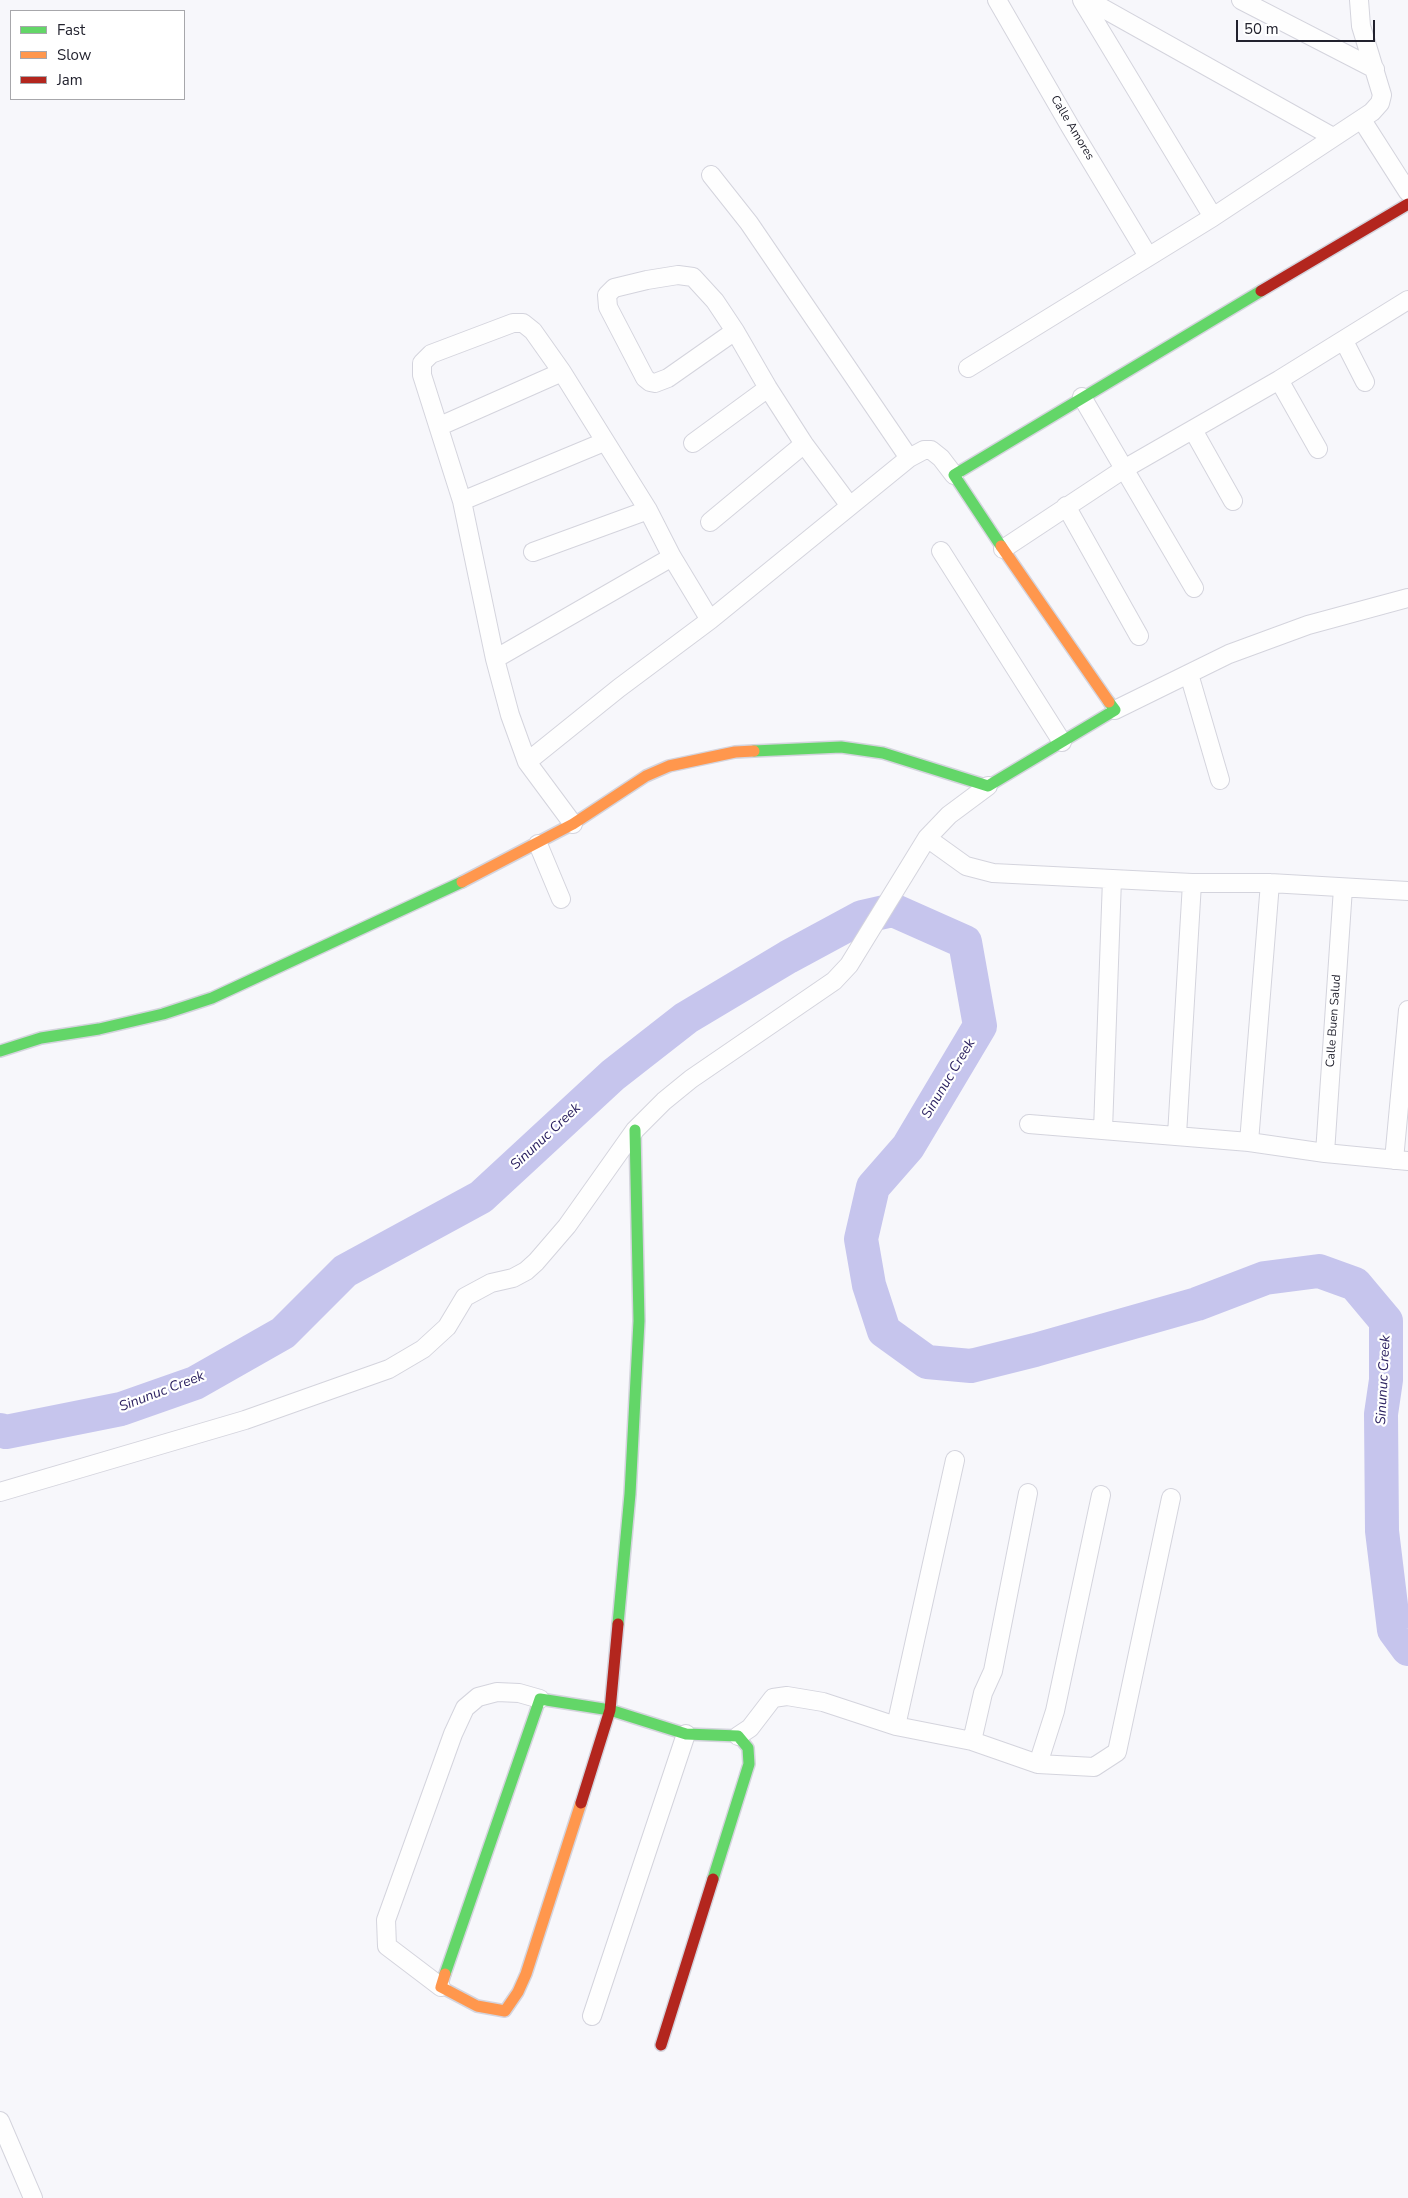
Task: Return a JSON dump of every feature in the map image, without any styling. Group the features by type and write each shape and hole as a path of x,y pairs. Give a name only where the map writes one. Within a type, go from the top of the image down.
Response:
{"street":[{"name":"Calle Amores","path":"997,0 1148,256"},
{"path":"1082,0 1213,217"},
{"path":"1088,0 1333,137"},
{"path":"1240,0 1375,69"},
{"path":"968,368 1054,317 1148,256 1213,217 1333,137 1362,120 1380,103 1382,95 1361,26 1359,0"},
{"path":"1362,120 1408,192"},
{"path":"711,175 749,223 910,458"},
{"path":"954,475 1082,396 1408,204"},
{"path":"734,331 668,378 656,383 650,382 645,378 608,307 606,295 614,288 647,280 678,275 693,277 715,302 734,331 768,388 804,444 850,506"},
{"path":"1003,549 1124,469 1279,380 1408,300"},
{"path":"572,824 528,762 510,715 495,659 462,501 440,426 422,374 422,363 431,354 496,327 513,323 523,324 533,331 562,372 648,510 672,557 710,620"},
{"path":"1344,341 1365,382"},
{"path":"440,426 562,372"},
{"path":"1279,380 1318,449"},
{"path":"693,443 768,388"},
{"path":"1082,396 1194,588"},
{"path":"1193,430 1233,501"},
{"path":"462,501 604,442"},
{"path":"710,522 804,444"},
{"path":"528,762 618,688 710,620 910,458 924,450 930,450 941,458 954,475 1003,549 1116,710"},
{"path":"1066,506 1139,636"},
{"path":"533,552 648,510"},
{"path":"941,551 1062,742"},
{"path":"495,659 672,557"},
{"path":"0,1492 245,1420 348,1384 405,1360 423,1349 447,1327 465,1297 478,1288 526,1272 536,1262 568,1226 636,1130 664,1101 691,1079 834,981 850,965 927,838 949,815 988,786 1116,710 1229,654 1308,625 1408,598"},
{"path":"1189,674 1220,780"},
{"path":"0,1052 41,1038 99,1029 163,1014 212,998 433,897 538,844 646,776 669,766 735,752 841,747 883,754 988,786"},
{"path":"927,838 966,866 993,873 1192,883 1270,883 1408,891"},
{"path":"538,844 561,899"},
{"path":"1103,1130 1112,879"},
{"path":"1177,1135 1192,883"},
{"path":"1248,1142 1270,883"},
{"name":"Calle Buen Salud","path":"1325,1153 1343,888"},
{"path":"1029,1124 1177,1135 1401,1160 1408,1010"},
{"path":"636,1130 639,1321 630,1494 610,1710 526,1974 518,1992 505,2011 477,2006 441,1987 387,1946 386,1920 453,1734 465,1708 478,1697 497,1692 519,1693 540,1699 610,1710 686,1734 738,1736 750,1728 773,1698 787,1696 823,1702 896,1726 972,1741 1038,1764 1094,1767 1117,1752 1171,1498"},
{"path":"896,1726 956,1460"},
{"path":"972,1741 981,1701 997,1653 1028,1492"},
{"path":"1038,1764 1055,1711 1101,1494"},
{"path":"441,1987 540,1699"},
{"path":"592,2016 686,1734"},
{"path":"661,2045 749,1764 748,1748 738,1736"},
{"path":"0,2121 33,2198"}],"waterway":[{"name":"Sinunuc Creek","path":"0,1430 6,1432 121,1409 195,1383 283,1333 345,1271 481,1197 613,1075 686,1018 788,957 862,917 893,910 965,942 980,1026 908,1147 873,1187 861,1239 869,1285 884,1331 927,1362 971,1366 1035,1350 1197,1304 1265,1278 1319,1271 1355,1284 1386,1321 1386,1380 1381,1414 1382,1531 1394,1630 1408,1649"}],"traffic: fast":[{"path":"1001,546 954,475 1261,291"},
{"path":"754,751 841,747 883,753 988,786 1115,710 1109,702"},
{"path":"0,1051 41,1038 99,1029 163,1014 212,998 462,882"},
{"path":"618,1624 630,1494 639,1321 635,1130"},
{"path":"445,1974 540,1699 610,1710 686,1734 738,1736 748,1748 749,1764 713,1879"}],"traffic: slow":[{"path":"1001,546 1109,702"},
{"path":"462,882 573,824 646,776 669,766 735,752 754,751"},
{"path":"445,1974 441,1987 477,2006 505,2011 518,1992 526,1974 581,1803"}],"traffic: jam":[{"path":"1261,291 1408,204"},
{"path":"581,1803 610,1710 618,1624"},
{"path":"661,2045 713,1879"}]}
